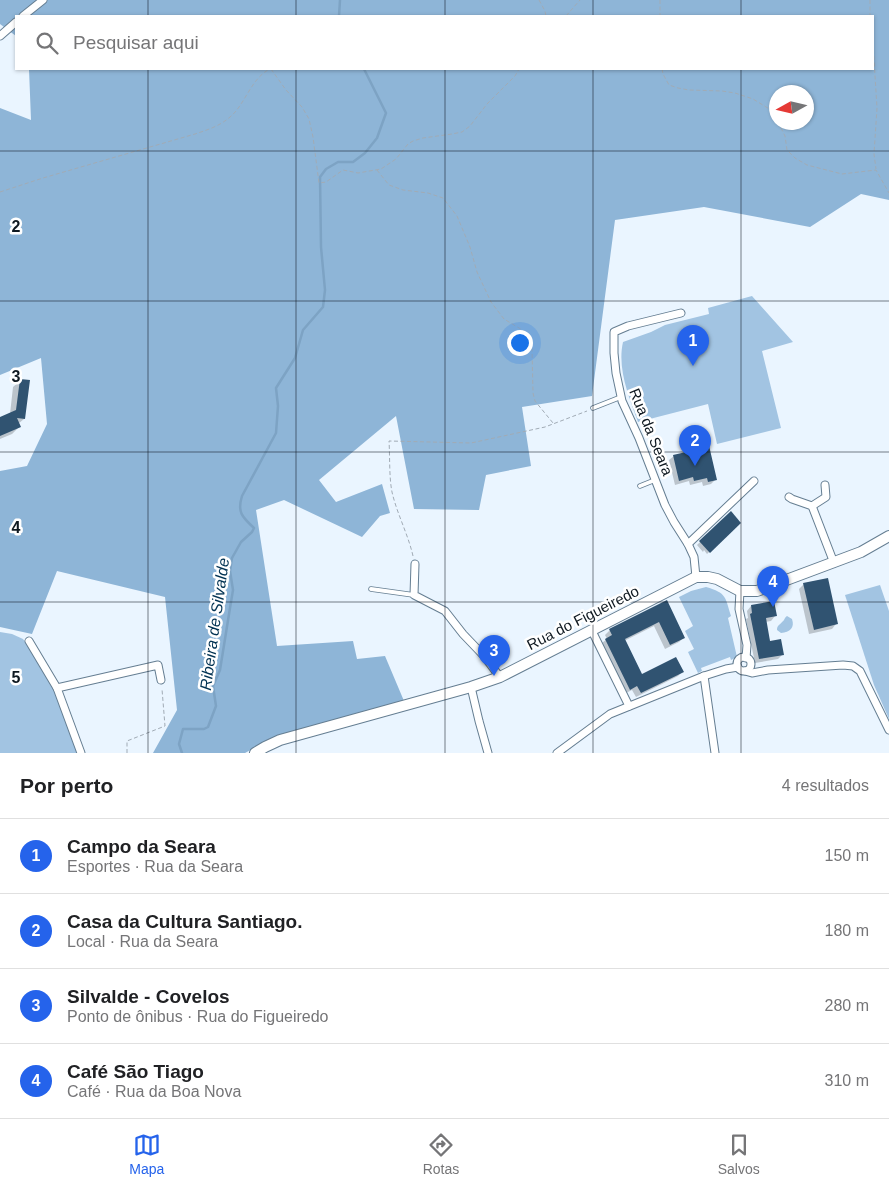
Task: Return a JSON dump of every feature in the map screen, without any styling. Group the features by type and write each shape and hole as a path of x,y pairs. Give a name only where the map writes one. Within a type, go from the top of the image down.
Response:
{"main road":[{"path":"696,578 708,577 717,579 740,591 757,591 861,552 889,536"},
{"name":"Rua do Figueiredo","path":"254,753 265,750 280,740 471,687 500,677 696,578"}],"street":[{"path":"24,15 42,0"},
{"path":"0,36 15,23"},
{"name":"Rua da Seara","path":"681,313 628,326 614,332 614,353 622,402 639,438 665,505 694,557 696,578"},
{"path":"688,544 754,482"},
{"path":"812,506 826,497 825,484"},
{"path":"789,496 792,499 812,506 834,562"},
{"path":"415,564 414,595 445,611 500,677"},
{"path":"557,753 610,714 704,676 726,669 750,667 739,609 740,591"},
{"path":"592,631 629,706"},
{"path":"29,641 57,688 81,753"},
{"path":"768,670 748,660 740,659 737,663 742,669 752,673 843,664 853,666 860,671 889,730"},
{"path":"57,688 158,665 161,680"},
{"path":"704,676 715,753"},
{"path":"471,687 488,753"}],"lane":[{"path":"593,408 621,397"},
{"path":"640,486 656,480"},
{"path":"371,589 414,595"}],"path":[{"path":"539,0 546,15"},
{"path":"567,15 580,0"},
{"path":"660,0 660,15"},
{"path":"870,0 870,15"},
{"path":"874,60 877,108 874,154 876,170 889,193"},
{"path":"0,192 218,126 232,116 259,77 269,70"},
{"path":"271,70 302,107 309,119 320,182 326,182 343,170 358,173 377,170 396,159 408,144 413,141 462,132 470,126 487,104 515,76 518,70"},
{"path":"662,70 669,85 689,90 722,91 735,94 753,99 769,109"},
{"path":"782,130 785,136 787,150 795,158 807,165 842,174 876,170"},
{"path":"377,170 389,185 443,198 457,216 470,246 477,272 491,302 504,319 524,331 529,340 532,349 532,393 535,401 553,424"},
{"path":"415,564 410,541 392,491 389,441 471,444 535,430 593,408"},
{"path":"127,753 127,741 165,726 161,680"}],"shaded area":[{"path":"0,0 889,0 889,200 861,194 810,227 704,207 615,220 592,396 522,407 531,466 486,475 479,510 414,509 396,416 319,480 336,502 382,484 390,513 380,516 362,537 284,500 256,510 277,646 353,641 357,659 385,656 404,701 278,735 245,753 153,753 177,710 165,597 57,571 32,634 0,627 0,471 27,466 47,424 41,358 0,375 0,108 31,120 29,70 874,70 874,15 15,15 15,35 0,24"},
{"path":"752,296 793,342 762,351 781,428 717,444 708,404 638,422 623,373 623,342 665,325 709,314 708,308"},
{"path":"880,585 889,611 889,719 874,685 845,595"},
{"path":"706,587 718,591 726,600 731,616 728,618 737,657 731,660 730,657 701,668 702,671 698,673 688,652 694,649 685,631 693,626 679,597"},
{"path":"787,616 792,619 792,627 789,631 781,633 777,630 778,627"},
{"path":"0,632 12,634 23,639 30,648 56,694 78,753 0,753"}],"building":[{"path":"20,379 30,380 25,419 17,418 21,427 0,436 0,417 16,410"},
{"path":"707,437 717,480 708,482 707,478 694,481 693,477 679,481 673,455 699,449 697,440"},
{"path":"731,511 741,523 710,553 699,541"},
{"path":"828,578 838,624 814,630 803,583"},
{"path":"667,600 685,638 670,645 659,622 625,639 642,674 676,657 684,672 641,693 637,686 630,690 605,639 612,635 609,629"},
{"path":"774,601 777,616 766,618 770,641 781,639 784,655 759,659 750,614 752,613 751,605"}],"waterway":[{"name":"Ribeira de Silvalde","path":"339,15 340,0"},
{"name":"Ribeira de Silvalde","path":"182,753 179,744 183,729 204,729 208,727 216,706 213,686 220,670 233,590 230,571 232,558 241,542 254,528 246,521 240,506 242,496 276,433 278,406 276,388 295,358 303,330 323,307 325,290 321,247 320,177 326,169 338,162 353,162 365,153 377,138 386,113 364,70"}],"place":[{"name":"Campo da Seara","path":"693,366"},
{"name":"Casa da Cultura Santiago.","path":"695,466"},
{"name":"Café São Tiago","path":"773,607"},
{"name":"Silvalde - Covelos","path":"494,676"}]}
